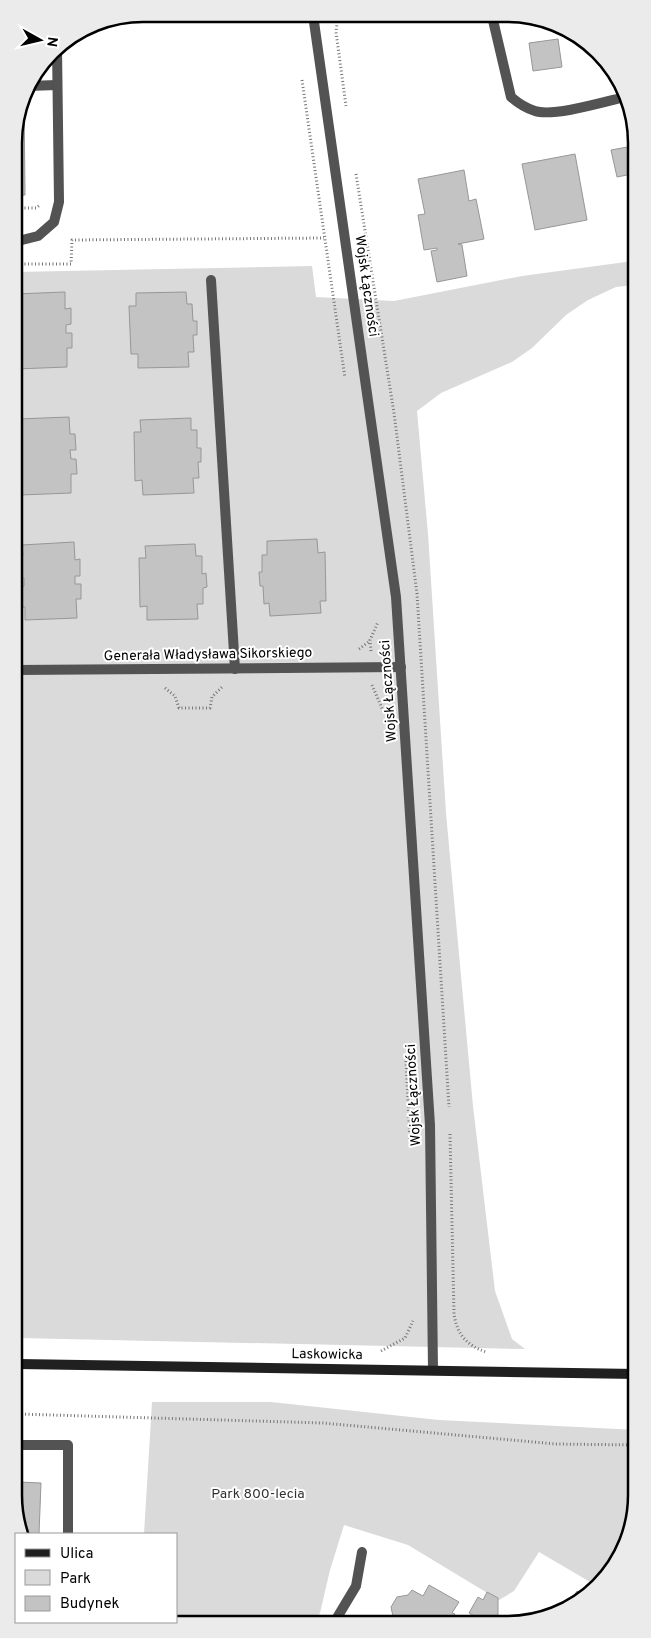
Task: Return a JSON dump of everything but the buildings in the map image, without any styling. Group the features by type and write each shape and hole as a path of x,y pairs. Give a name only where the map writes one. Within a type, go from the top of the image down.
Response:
{"street":[{"path":"493,22 511,97 523,106 536,112 554,112 619,98"},
{"name":"Wojsk Łączności","path":"314,23 396,597 430,1125 433,1370"},
{"path":"23,240 38,236 54,222 58,202 57,65"},
{"path":"38,86 57,85"},
{"path":"211,280 235,669"},
{"name":"Generała Władysława Sikorskiego","path":"23,670 400,667"},
{"name":"Laskowicka","path":"22,1364 628,1374"},
{"path":"22,1445 68,1445 68,1533"},
{"path":"338,1616 356,1586 362,1552"}],"path":[{"path":"337,22 336,32 347,109"},
{"path":"302,79 346,385"},
{"path":"354,164 394,412 416,588 449,1113"},
{"path":"23,264 71,264 72,240 324,238"},
{"path":"378,615 378,623 370,640 372,688 382,706 385,723"},
{"path":"405,1053 410,1146"},
{"path":"450,1133 456,1327 466,1342 472,1347 490,1353"},
{"path":"363,1369 364,1355 384,1350 398,1343 409,1330 413,1315"},
{"path":"22,1414 313,1422 556,1444 628,1445"}],"green space":[{"path":"628,262 628,286 616,287 588,300 566,315 532,348 512,362 441,393 417,411 428,534 446,813 473,1106 495,1291 512,1339 525,1349 22,1338 23,272 312,266 316,297 394,301 522,276"},
{"name":"Park 800-lecia","path":"152,1402 271,1402 439,1420 628,1430 628,1502 626,1518 619,1541 612,1555 590,1582 539,1552 514,1591 499,1600 408,1545 344,1525 318,1616 178,1616 178,1533 144,1533"}]}
